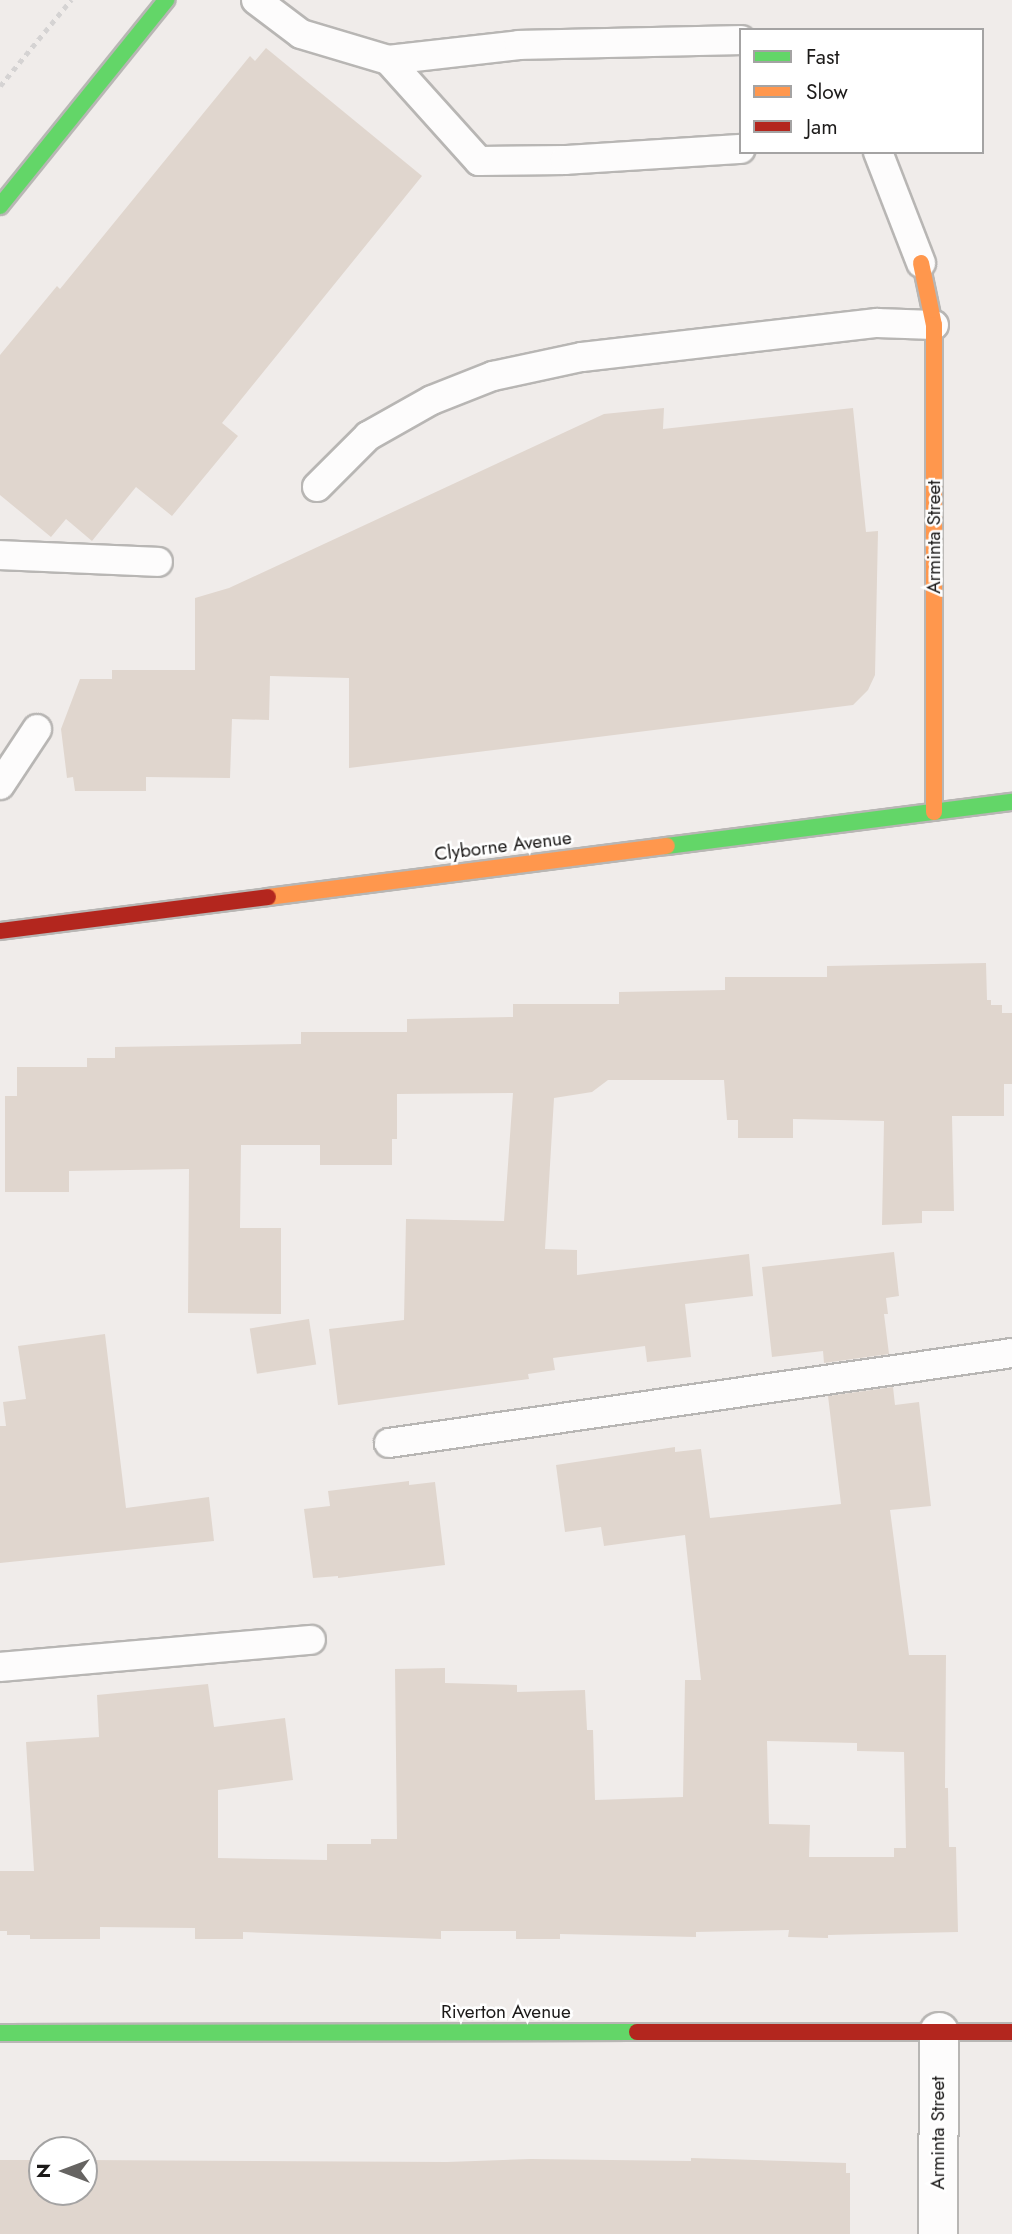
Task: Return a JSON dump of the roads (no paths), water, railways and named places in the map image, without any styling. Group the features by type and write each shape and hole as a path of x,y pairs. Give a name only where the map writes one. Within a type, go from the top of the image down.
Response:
{"street":[{"path":"0,206 166,0"},
{"name":"Arminta Street","path":"921,262 934,325 934,812"},
{"name":"Clyborne Avenue","path":"0,931 1012,802"},
{"name":"Arminta Street","path":"938,2234 939,2032"},
{"name":"Riverton Avenue","path":"0,2033 1012,2032"}],"lane":[{"path":"256,0 301,34 388,60 519,46 739,40"},
{"path":"388,60 479,161 565,160 739,149"},
{"path":"879,154 921,262"},
{"path":"317,487 368,436 432,400 493,376 582,356 877,323 934,325"},
{"path":"0,555 158,562"},
{"path":"0,785 37,729"},
{"path":"389,1443 1012,1353"},
{"path":"0,1667 311,1640"}]}
